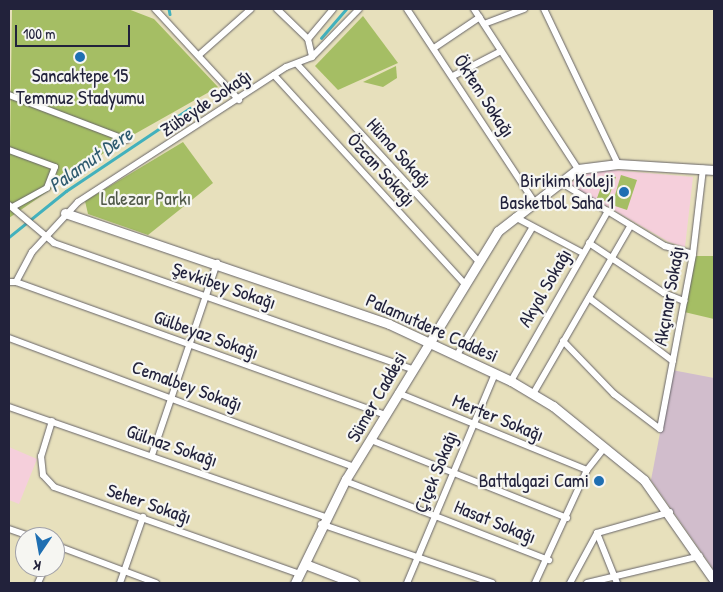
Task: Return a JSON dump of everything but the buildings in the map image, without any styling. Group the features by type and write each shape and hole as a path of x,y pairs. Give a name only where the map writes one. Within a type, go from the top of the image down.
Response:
{"street":[{"path":"155,9 200,55 239,100"},
{"path":"200,55 251,9"},
{"path":"277,9 308,39 312,58"},
{"path":"308,39 333,9"},
{"name":"Zübeyde Sokağı","path":"12,282 45,236 65,213 239,100 274,75 312,58 359,9"},
{"name":"Öktem Sokağı","path":"408,9 533,200"},
{"path":"474,9 578,169"},
{"path":"434,48 482,21 524,9"},
{"path":"544,9 618,164"},
{"path":"453,76 501,51"},
{"name":"Hüma Sokağı","path":"297,64 479,262"},
{"name":"Özcan Sokağı","path":"274,75 466,284"},
{"path":"9,94 127,140"},
{"path":"9,150 55,167 47,188 11,206"},
{"name":"Sümer Caddesi","path":"296,583 323,521 345,481 428,341 498,231 533,200 578,169 618,164 714,170"},
{"name":"Akçınar Sokağı","path":"563,341 614,394 660,429 693,254 703,169"},
{"path":"560,182 665,246 693,254"},
{"name":"Şevkibey Sokağı","path":"11,206 26,217 45,236 411,369"},
{"name":"Akyol Sokağı","path":"511,381 608,211"},
{"name":"Palamutdere Caddesi","path":"65,213 217,262 428,341 511,381 605,447 644,480 670,512 714,580"},
{"path":"515,217 532,228 583,253"},
{"path":"532,394 631,225"},
{"path":"457,355 532,228"},
{"path":"589,243 664,294 684,301"},
{"path":"152,455 187,344 217,262"},
{"name":"Gülbeyaz Sokağı","path":"12,282 385,415"},
{"path":"589,298 673,361"},
{"name":"Cemalbey Sokağı","path":"9,338 172,396 354,466"},
{"name":"Çiçek Sokağı","path":"407,583 451,473 496,374"},
{"name":"Merter Sokağı","path":"398,393 587,470"},
{"name":"Gülnaz Sokağı","path":"9,407 152,455 323,521 492,583"},
{"name":"Seher Sokağı","path":"52,422 41,456 43,475 54,486 300,574"},
{"path":"371,440 567,518"},
{"path":"535,583 549,560 587,470 605,447"},
{"name":"Hasat Sokağı","path":"345,481 435,514 549,560"},
{"path":"570,583 597,533 670,512"},
{"path":"120,583 143,517"},
{"path":"597,533 617,583"},
{"path":"65,549 156,583"},
{"path":"587,583 700,556"},
{"path":"305,564 354,583"}],"shaded area":[{"path":"612,170 693,177 685,247 669,242 569,184 584,174"},
{"path":"672,370 714,378 714,570 651,480"},
{"path":"9,447 37,459 19,504 9,500"}],"green space":[{"path":"12,9 128,9 154,19 218,87 117,144 9,218"},
{"path":"363,16 398,63 338,90 315,66"},
{"path":"396,66 397,78 383,87 363,82"},
{"name":"Lalezar Parkı","path":"183,142 213,183 148,235 88,214 85,201"},
{"path":"606,173 616,177 607,202 597,198"},
{"name":"Birikim Koleji Basketbol Saha 1","path":"621,175 637,180 627,210 612,205"},
{"path":"692,256 714,256 714,319 680,311"}],"waterway":[{"name":"Palamut Dere","path":"169,9 170,14"},
{"path":"321,38 346,9"},
{"name":"Palamut Dere","path":"9,237 66,191 190,108"}],"place":[{"name":"Sancaktepe 15 Temmuz Stadyumu","path":"80,57"},
{"name":"Birikim Koleji Basketbol Saha 1","path":"624,192"},
{"name":"Battalgazi Cami","path":"599,481"}]}
